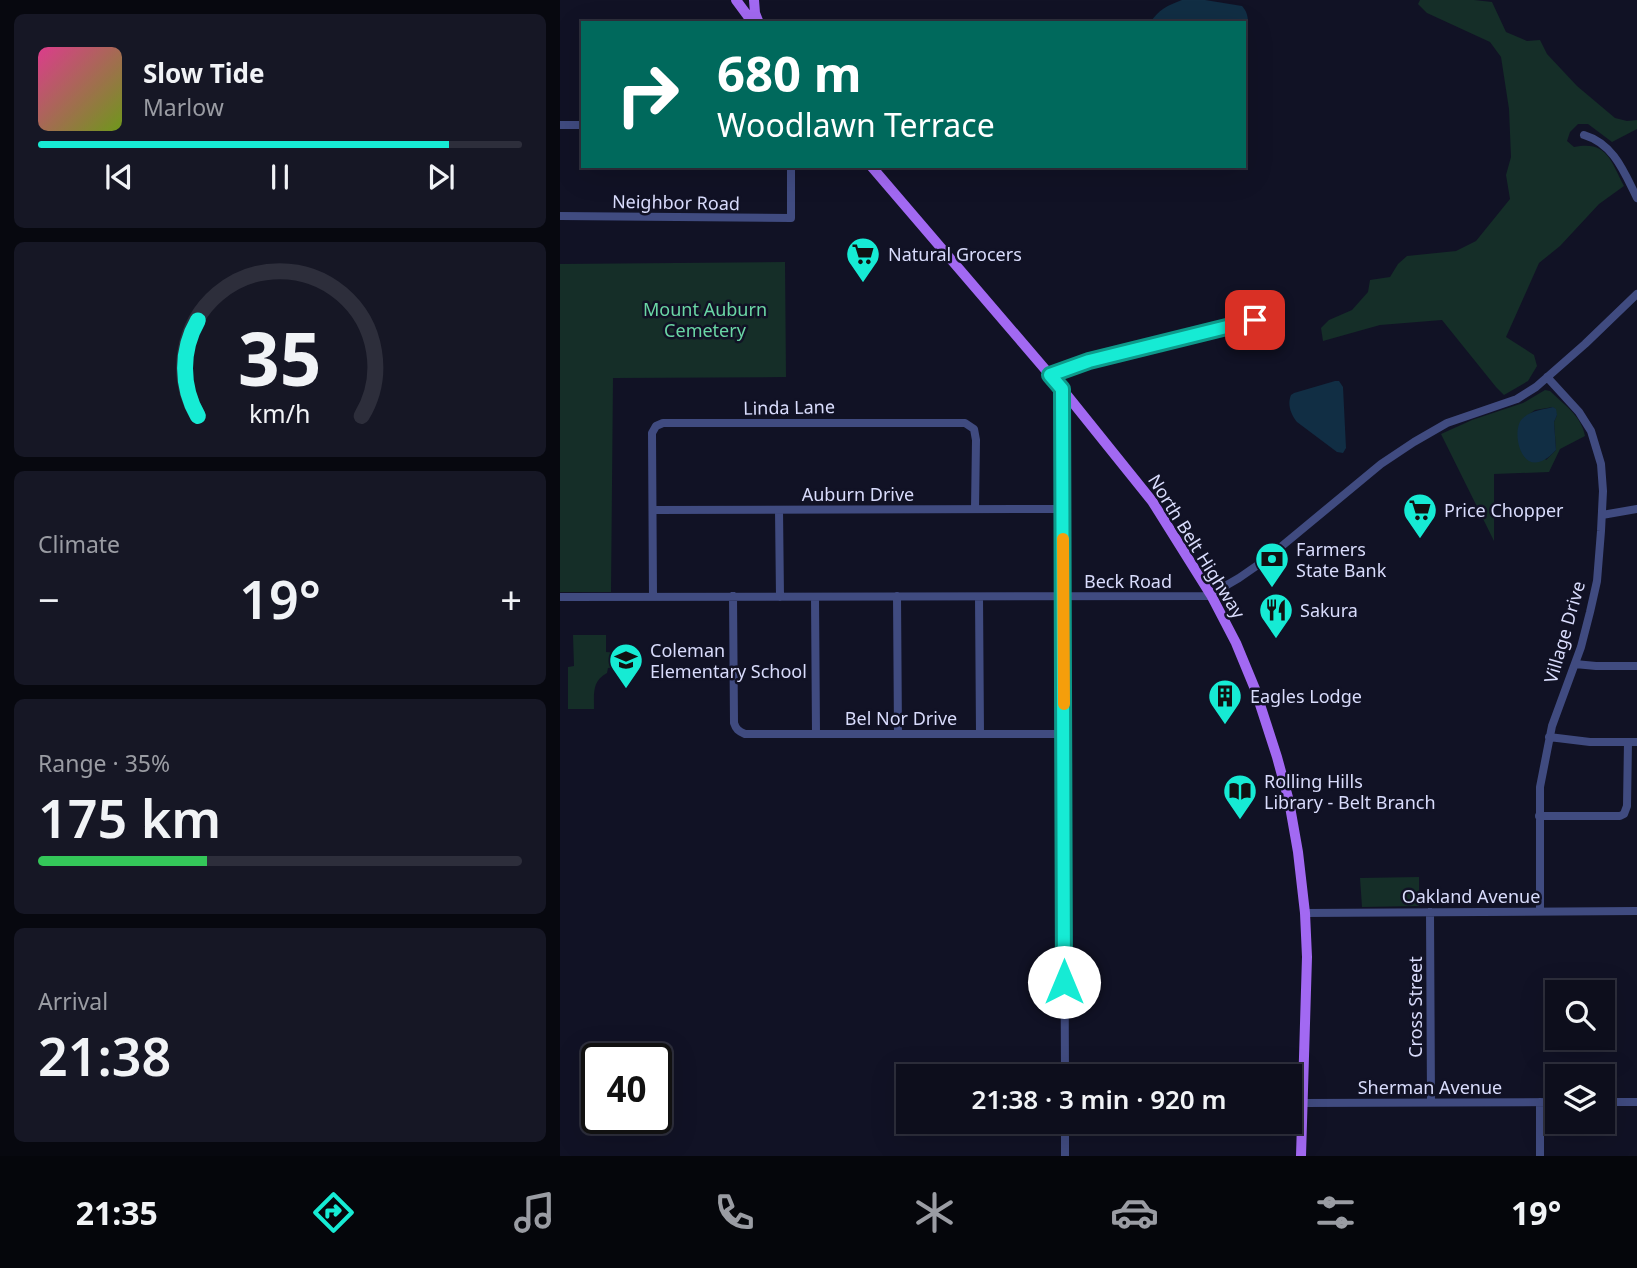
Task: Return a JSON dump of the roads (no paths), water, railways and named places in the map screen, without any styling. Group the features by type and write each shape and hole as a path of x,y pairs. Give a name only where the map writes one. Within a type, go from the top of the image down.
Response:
{"main road":[{"path":"736,0 754,21"},
{"path":"754,0 756,21"},
{"name":"North Belt Highway","path":"873,168 1062,389 1152,501 1211,595 1236,643 1274,745 1289,802 1298,852 1307,957 1301,1156"}],"street":[{"path":"560,125 581,125"},
{"path":"1584,135 1598,139 1609,150 1637,198"},
{"name":"Neighbor Road","path":"560,216 791,218 791,168"},
{"name":"Beck Road","path":"560,597 1211,595 1265,560 1381,464 1432,430 1517,399 1536,387 1637,294"},
{"path":"1050,375 1110,355 1280,314"},
{"name":"Village Drive","path":"1540,912 1540,787 1549,737 1575,664 1597,581 1603,478 1591,432 1579,412 1547,377"},
{"path":"1062,389 1065,1064"},
{"name":"Linda Lane","path":"653,510 652,433 656,426 663,423 932,422 965,423 974,429 975,509"},
{"name":"Auburn Drive","path":"653,510 1063,509"},
{"path":"1602,515 1637,509"},
{"path":"653,510 653,596"},
{"path":"779,510 780,597"},
{"name":"Bel Nor Drive","path":"733,596 734,723 739,732 1064,734"},
{"path":"897,596 898,734"},
{"path":"815,597 816,734"},
{"path":"979,597 980,734"},
{"path":"1575,664 1637,666"},
{"path":"1539,816 1620,816 1628,806 1632,742 1590,742 1549,737"},
{"name":"Oakland Avenue","path":"1305,913 1637,911"},
{"name":"Cross Street","path":"1430,912 1431,1102"},
{"path":"1615,1102 1637,1101"},
{"path":"1540,1102 1540,1156"},
{"name":"Sherman Avenue","path":"1303,1103 1545,1102"},
{"path":"1065,1134 1065,1156"}],"water":[{"path":"1182,0 1205,0 1242,6 1248,17 1247,29 1246,21 1152,21 1172,4"},
{"path":"1339,381 1343,387 1346,448 1343,453 1337,452 1297,422 1290,406 1291,395 1294,393"},
{"path":"1553,407 1557,415 1554,422 1556,450 1544,460 1527,460 1519,444 1519,425 1529,414"}],"place":[{"name":"Natural Grocers","path":"863,284"},
{"name":"Price Chopper","path":"1420,540"},
{"name":"Farmers State Bank","path":"1272,589"},
{"name":"Sakura","path":"1276,640"},
{"name":"Coleman Elementary School","path":"626,690"},
{"name":"Eagles Lodge","path":"1225,726"},
{"name":"Rolling Hills Library - Belt Branch","path":"1240,821"}],"park label":[{"name":"Mount Auburn Cemetery","path":"705,319"}]}
